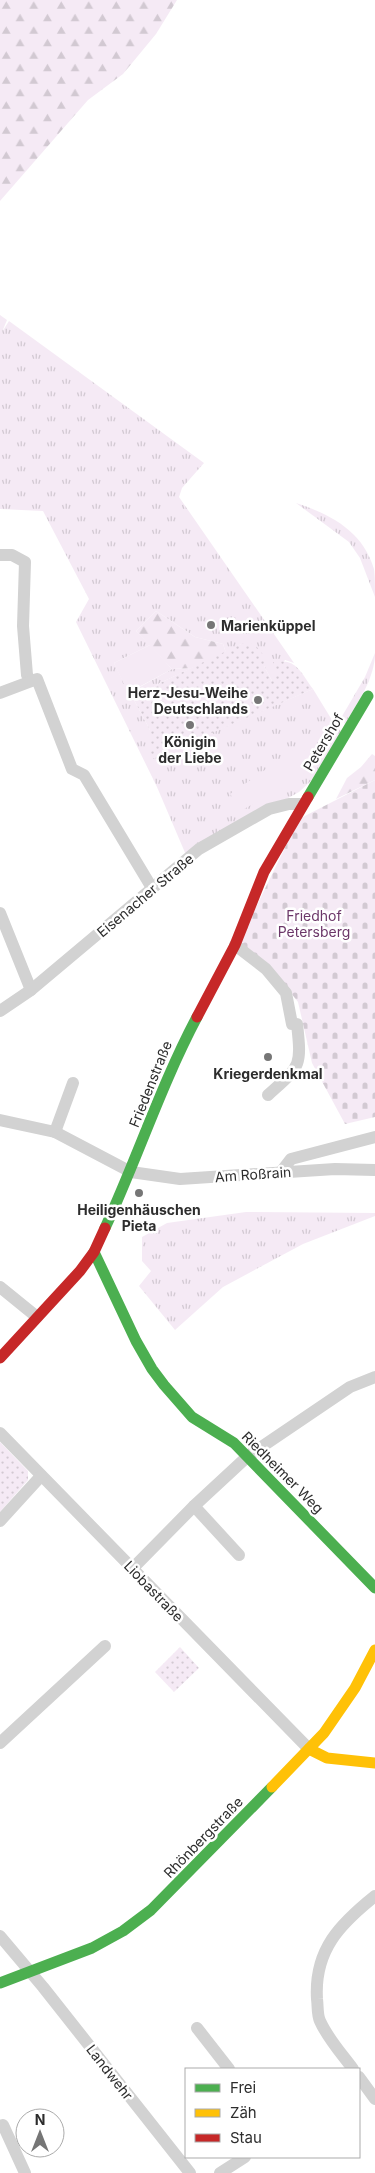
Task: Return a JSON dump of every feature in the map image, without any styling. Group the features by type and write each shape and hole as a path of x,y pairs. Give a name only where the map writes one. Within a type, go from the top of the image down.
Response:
{"street":[{"path":"0,555 12,555 24,562 22,626 27,675 30,680"},
{"path":"0,692 37,679 72,769 84,775 152,888"},
{"name":"Petershof","path":"303,804 368,696"},
{"name":"Eisenacher Straße","path":"0,1011 31,990 200,850 269,809 289,804 303,804"},
{"name":"Friedenstraße","path":"0,1358 80,1271 94,1252 132,1172 175,1059 235,945 264,872 303,804"},
{"path":"0,913 31,990"},
{"path":"235,945 266,969 286,993 292,1024 297,1024 300,1052 296,1069 268,1095"},
{"path":"55,1132 73,1082"},
{"name":"Am Roßrain","path":"0,1120 55,1132 132,1172 180,1179 335,1169 375,1170"},
{"path":"282,1172 291,1159 375,1137"},
{"name":"Riedheimer Weg","path":"94,1252 152,1370 192,1417 226,1436 248,1456 375,1588"},
{"path":"0,1287 36,1318"},
{"path":"132,1569 194,1506 248,1456 350,1387 375,1378"},
{"name":"Liobastraße","path":"0,1433 308,1749"},
{"path":"0,1521 41,1476"},
{"path":"194,1506 239,1555"},
{"path":"0,1742 105,1646"},
{"name":"Rhönbergstraße","path":"0,1983 99,1944 123,1931 151,1910 308,1749 346,1703 375,1650"},
{"path":"308,1749 327,1758 375,1763"},
{"path":"352,2068 328,2037 319,2020 318,1969 332,1936 349,1916 373,1901"},
{"name":"Landwehr","path":"0,1936 190,2173"},
{"path":"197,2028 228,2068"},
{"path":"360,2078 374,2094"},
{"path":"3,2125 25,2173"},
{"path":"220,2173 243,2158"}],"green space":[{"path":"0,0 177,0 156,34 123,74 88,100 0,201"},
{"path":"0,315 7,320 2,332 9,321 204,463 182,488 179,497 294,663 285,660 272,681 264,666 241,644 226,653 223,644 195,637 156,611 136,631 150,645 114,663 129,693 172,669 192,668 160,683 134,700 150,730 150,759 313,689 335,725 342,732 311,781 299,792 186,855 157,787 76,622 89,599 43,511 0,509"},
{"path":"296,503 333,519 344,526 362,544 374,569 375,597 360,558 349,542"},
{"path":"156,611 195,637 223,644 226,653 192,668 172,669 136,631"},
{"path":"250,643 256,646 265,657 264,666 272,681 275,674 273,662 288,662 301,672 313,689 150,760 150,730 134,700 160,683 241,644"},
{"path":"150,645 172,669 128,693 114,663"},
{"path":"375,653 369,681 345,724 341,718 365,677"},
{"path":"297,748 317,755 301,778 242,810 230,794"},
{"path":"372,754 375,756 375,780 336,799 347,778 361,767"},
{"name":"Friedhof Petersberg","path":"375,780 375,1117 345,1124 312,1063 298,1002 268,964 239,942 299,819"},
{"path":"246,1212 375,1213 375,1216 303,1244 223,1287 175,1330 139,1286 151,1271 142,1261 142,1237 167,1223"},
{"path":"0,1442 28,1471 28,1480 0,1512"},
{"path":"180,1647 199,1668 174,1692 155,1672"}],"traffic: fast":[{"path":"308,797 368,696"},
{"path":"105,1228 172,1069 197,1017"},
{"path":"94,1252 136,1341 152,1369 164,1385 192,1417 234,1443 375,1588"},
{"path":"0,1983 92,1948 123,1931 151,1910 272,1787"}],"traffic: slow":[{"path":"272,1787 324,1733 355,1688 375,1650"},
{"path":"309,1749 327,1758 375,1763"}],"traffic: jam":[{"path":"197,1017 235,945 264,872 308,797"},
{"path":"0,1358 80,1271 94,1252 105,1228"}],"place":[{"name":"Marienküppel","path":"211,625"},
{"name":"Herz-Jesu-Weihe Deutschlands","path":"258,700"},
{"name":"Königin der Liebe","path":"190,725"},
{"name":"Kriegerdenkmal","path":"268,1057"},
{"name":"Heiligenhäuschen Pieta","path":"139,1193"}]}
